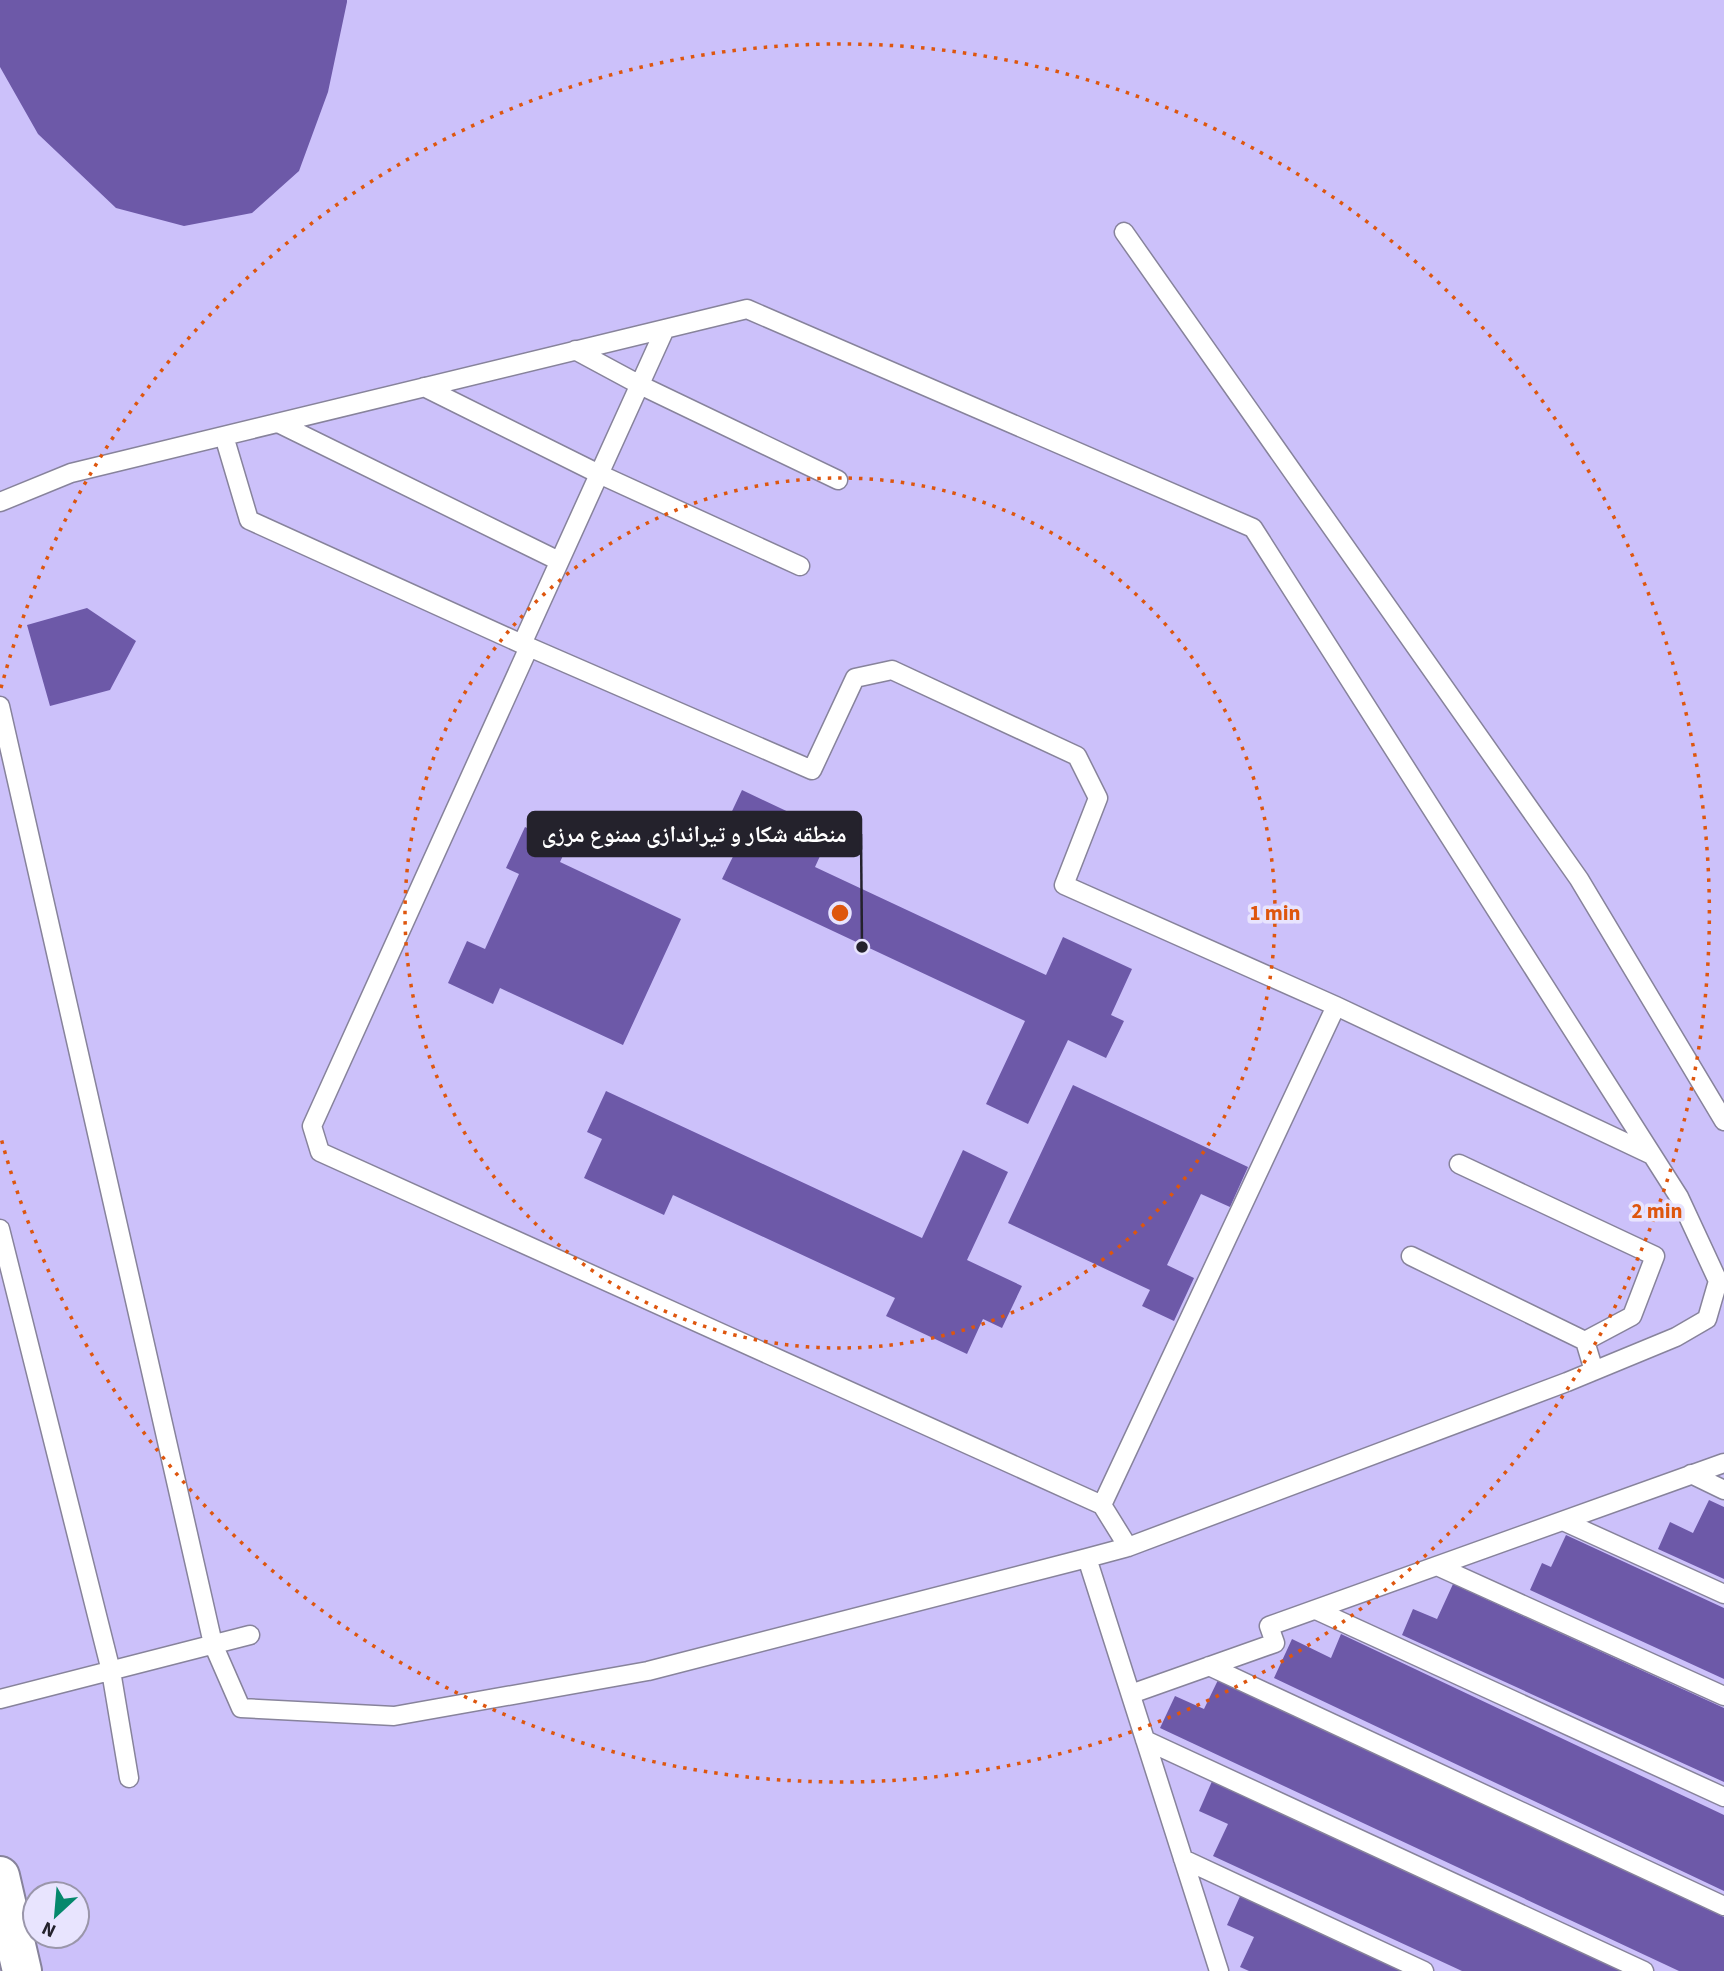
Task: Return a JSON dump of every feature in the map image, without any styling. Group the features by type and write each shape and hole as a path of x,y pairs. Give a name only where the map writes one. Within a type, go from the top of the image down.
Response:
{"main road":[{"path":"0,1876 22,1971"}],"lane":[{"path":"1124,232 1578,879 1724,1121"},
{"path":"0,502 71,473 747,309 1253,528 1679,1197 1718,1281 1707,1319 1676,1337 1594,1371 1128,1547 1087,1558 648,1671 394,1716 241,1708 213,1644 0,706"},
{"path":"665,329 559,561 525,646 312,1126 320,1152 1102,1505 1128,1547"},
{"path":"575,350 640,385 838,480"},
{"path":"424,387 599,474 800,566"},
{"path":"278,423 559,561"},
{"path":"224,436 249,520 525,646 812,770 855,678 892,670 1077,756 1098,798 1064,885 1336,1006 1652,1155"},
{"path":"1102,1505 1336,1006"},
{"path":"1459,1164 1656,1256 1632,1317 1586,1341"},
{"path":"0,1229 111,1671 129,1778"},
{"path":"1411,1256 1586,1341 1594,1371"},
{"path":"1131,1694 1275,1643 1269,1626 1724,1463"},
{"path":"1691,1475 1724,1490"},
{"path":"1563,1521 1724,1594"},
{"path":"1087,1558 1219,1971"},
{"path":"1437,1566 1724,1696"},
{"path":"1316,1610 1724,1797"},
{"path":"0,1699 250,1635"},
{"path":"1209,1666 1724,1906"},
{"path":"1145,1740 1644,1971"},
{"path":"1183,1858 1424,1971"}],"shaded area":[{"path":"0,0 1724,0 1724,1971 0,1971"}],"building":[{"path":"0,0 347,2 328,92 299,171 252,213 184,226 116,208 38,134 0,67"},
{"path":"87,608 136,641 110,690 50,706 27,625"},
{"path":"742,790 831,832 815,867 1046,975 1063,937 1132,969 1111,1015 1124,1021 1106,1058 1068,1040 1028,1124 986,1104 1025,1021 722,879 744,834 725,826"},
{"path":"525,827 567,847 560,862 681,919 623,1045 500,988 493,1004 448,983 467,941 485,949 519,874 506,868"},
{"path":"1073,1085 1248,1167 1230,1207 1201,1194 1167,1265 1194,1278 1174,1321 1142,1306 1150,1290 1008,1223"},
{"path":"606,1091 922,1238 963,1150 1008,1172 967,1260 1022,1286 1002,1328 983,1319 967,1354 886,1316 895,1298 673,1195 664,1215 584,1178 602,1139 587,1132"},
{"path":"1709,1500 1724,1507 1724,1579 1658,1549 1670,1522 1693,1533"},
{"path":"1566,1535 1724,1608 1724,1679 1530,1590 1542,1563 1551,1567"},
{"path":"1453,1584 1724,1708 1724,1782 1402,1635 1413,1609 1437,1619"},
{"path":"1341,1634 1724,1815 1724,1891 1274,1678 1292,1639 1331,1658"},
{"path":"1218,1680 1724,1917 1724,1971 1679,1971 1160,1728 1175,1696 1204,1709"},
{"path":"1213,1779 1628,1971 1462,1971 1213,1856 1228,1824 1199,1811"},
{"path":"1242,1892 1411,1971 1249,1971 1240,1967 1254,1937 1227,1925"}],"place":[{"name":"منطقه شکار و تیراندازی ممنوع مرزی","path":"862,947"}]}
